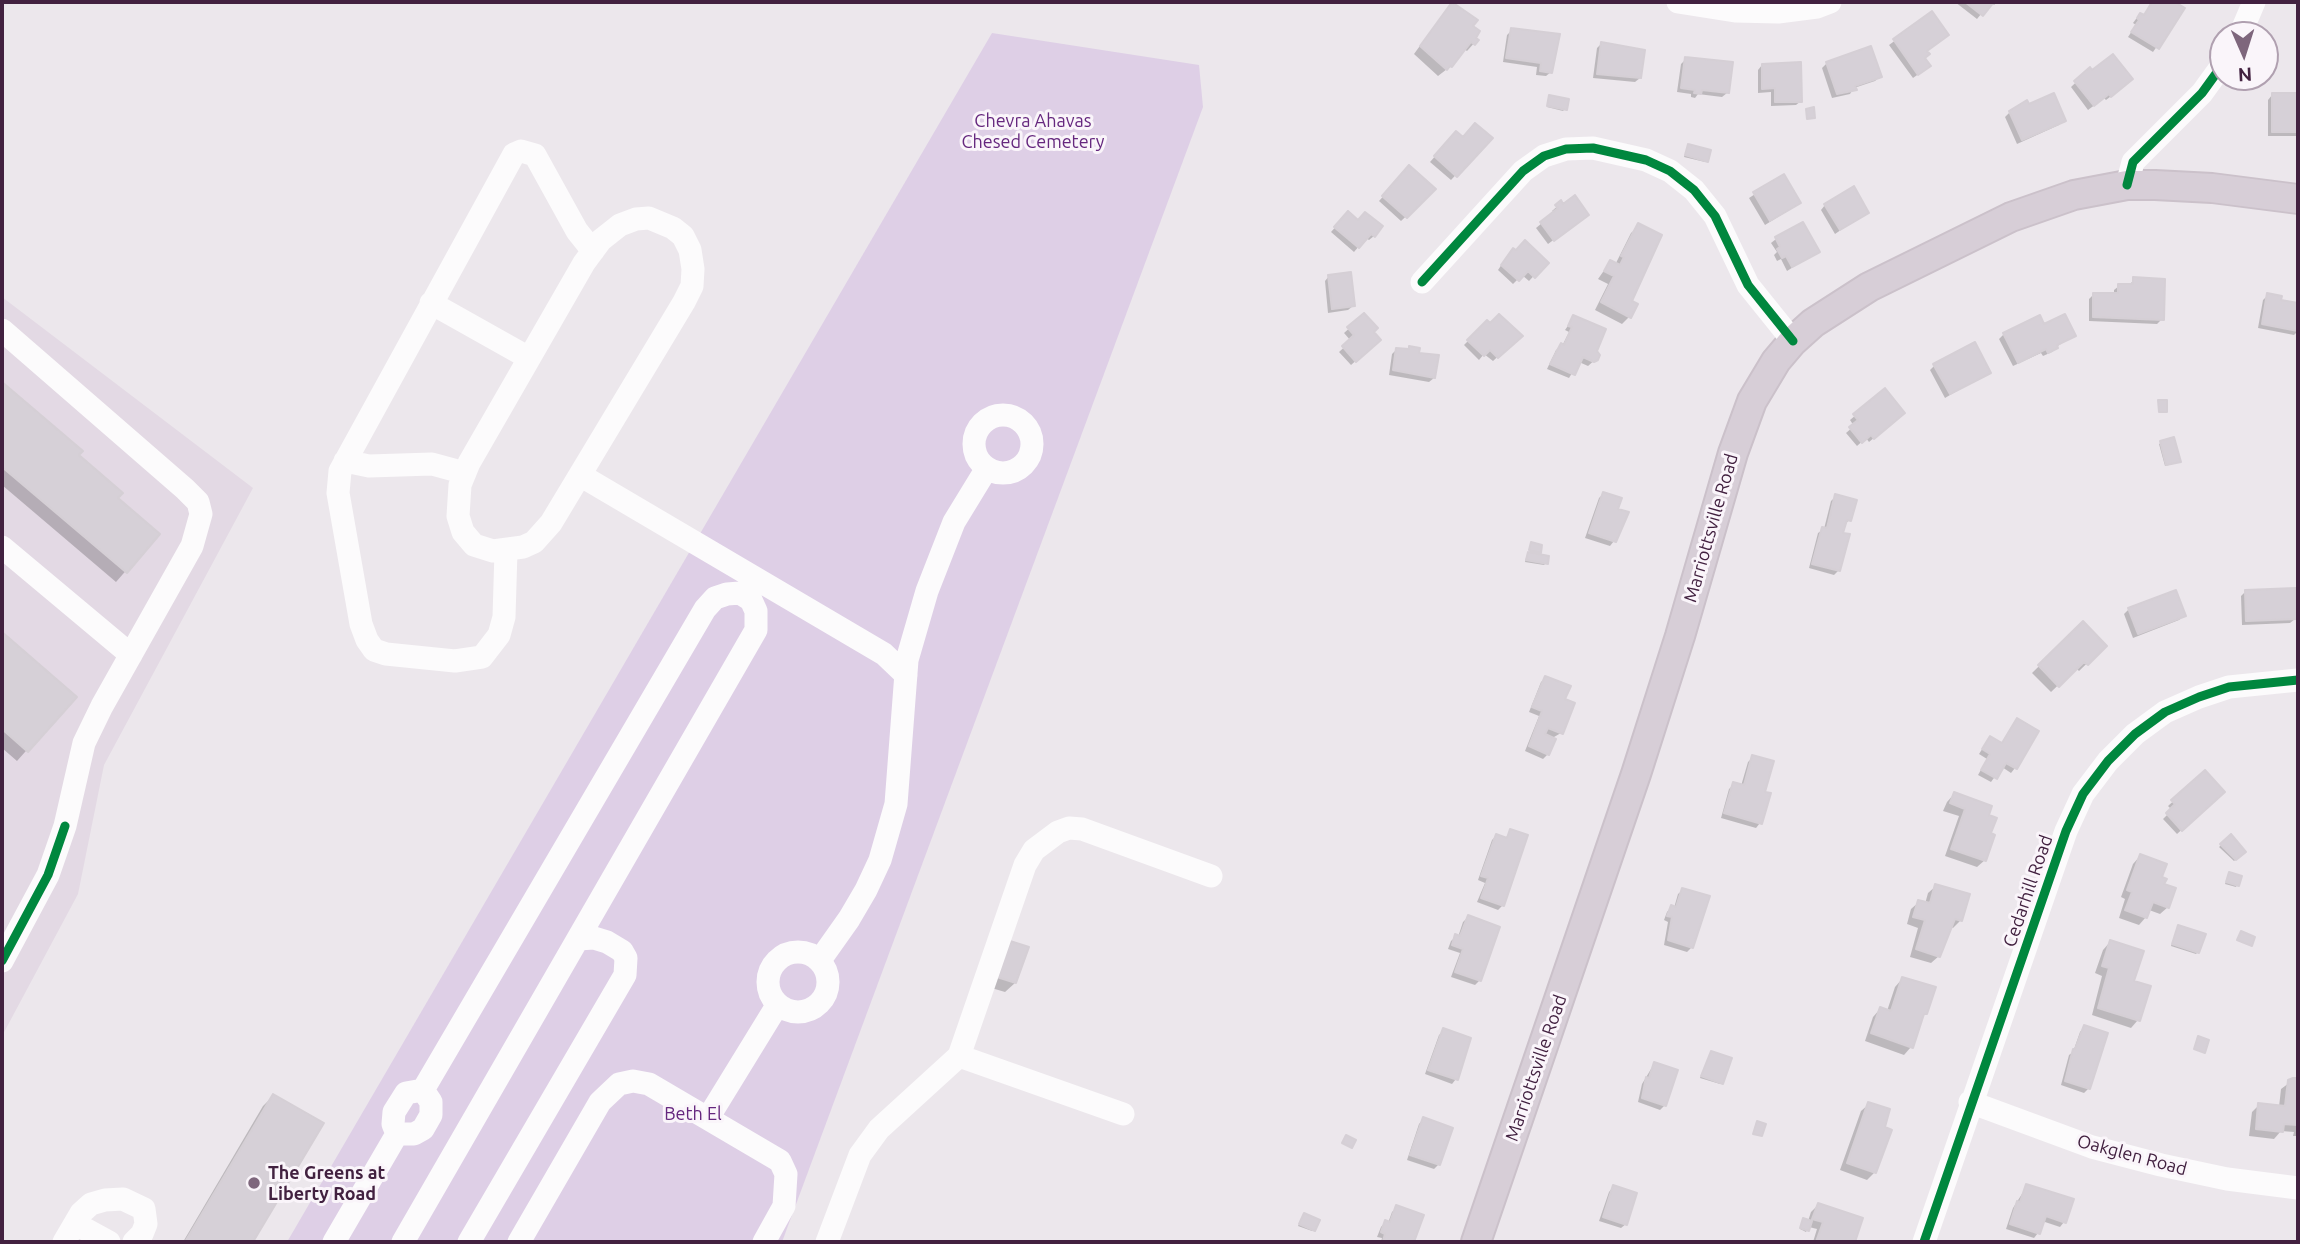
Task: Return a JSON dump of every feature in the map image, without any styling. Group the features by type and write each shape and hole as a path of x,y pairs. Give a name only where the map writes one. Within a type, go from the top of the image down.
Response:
{"main road":[{"name":"Marriottsville Road","path":"1476,1242 1636,774 1740,432 1763,381 1793,341 1813,323 1869,287 2011,216 2074,195 2127,186 2212,188 2298,199"}],"street":[{"path":"1678,2 1735,11 1778,12 1817,7 1830,2"},
{"path":"2246,21 2254,2"},
{"path":"2127,186 2133,162 2209,83"},
{"path":"1423,282 1523,171 1544,156 1566,149 1593,148 1646,160 1670,171 1694,190 1715,216 1748,285 1793,341"},
{"path":"506,551 504,617 499,635 482,657 455,661 386,654 374,650 366,640 361,624 338,493 340,471 510,158 522,151 535,155 577,231 593,251"},
{"path":"649,218 663,222 683,236 690,250 692,286 551,523 534,542 506,551 493,551 474,545 463,532 458,516 457,502 464,473 593,251 601,240 620,225 649,218"},
{"path":"431,303 529,358"},
{"path":"2,330 175,480 198,502 201,514 192,546 84,743 72,786 65,826 48,875 2,961"},
{"path":"345,461 369,466 432,464 464,473"},
{"path":"820,960 866,890 880,860 896,804 907,660 927,590 954,522 987,468"},
{"path":"580,475 752,588 884,654 906,676"},
{"path":"2,547 131,655"},
{"path":"403,1242 756,630 756,611 751,600 752,588"},
{"path":"397,1134 393,1124 394,1112 406,1093 423,1090 705,609 715,597 752,588"},
{"name":"Cedarhill Road","path":"1924,1242 1970,1102 2066,831 2083,794 2108,761 2135,734 2165,712 2229,687 2298,680"},
{"path":"827,1242 860,1155 879,1129 959,1056 1025,865 1034,850 1046,839 1069,828 1082,830 1211,876"},
{"path":"469,1242 625,975 626,958 622,951 594,938 578,939"},
{"path":"793,951 803,951 820,960 827,969 828,991 815,1008 794,1012 778,1004 769,993 767,982 774,962 793,951"},
{"path":"708,1118 778,1004"},
{"path":"959,1056 1123,1114"},
{"path":"519,1242 600,1102 619,1084 633,1081 649,1084 780,1161 786,1174 784,1206 764,1242"},
{"path":"397,1134 414,1135 423,1129 431,1115 430,1102 423,1090"},
{"name":"Oakglen Road","path":"1970,1102 2092,1147 2227,1179 2298,1188"},
{"path":"334,1242 397,1134"},
{"path":"109,1242 70,1233 81,1213 91,1204 123,1199 144,1209 146,1224 142,1234 134,1242"}],"shaded area":[{"path":"2,297 253,488 104,765 78,894 2,1036"}],"green space":[{"path":"992,33 1199,65 1203,107 782,1242 287,1242"}],"building":[{"path":"1452,2 1478,20 1473,26 1480,31 1475,45 1471,42 1447,70 1420,46"},
{"path":"1965,2 1994,2 1983,16"},
{"path":"2152,2 2175,2 2185,8 2159,49 2131,32 2140,13 2144,15"},
{"path":"1932,11 1949,35 1927,51 1930,54 1925,58 1931,66 1918,75 1893,39"},
{"path":"1511,28 1560,34 1552,73 1540,71 1541,63 1506,58"},
{"path":"1601,42 1645,50 1641,78 1597,74"},
{"path":"1871,46 1882,77 1855,86 1857,90 1837,94 1826,62"},
{"path":"2113,54 2133,79 2111,97 2109,94 2094,106 2074,81 2090,67 2092,70"},
{"path":"1685,57 1733,62 1729,93 1702,90 1701,94 1694,93 1695,90 1681,88"},
{"path":"1801,62 1802,102 1775,102 1775,88 1762,89 1762,64"},
{"path":"2054,93 2066,121 2022,140 2009,111 2027,100 2029,104"},
{"path":"2272,93 2298,93 2298,132 2272,132"},
{"path":"1549,95 1569,99 1567,110 1547,106"},
{"path":"1814,107 1815,118 1807,119 1806,109"},
{"path":"1475,123 1493,138 1457,177 1434,156 1456,131 1463,137"},
{"path":"1688,144 1711,150 1708,162 1685,155"},
{"path":"1409,165 1436,189 1407,218 1382,196"},
{"path":"1784,174 1801,203 1770,221 1753,192"},
{"path":"1854,186 1869,213 1840,230 1824,204"},
{"path":"1575,195 1589,215 1554,241 1540,222 1558,208 1555,205 1561,200 1563,204"},
{"path":"1348,211 1358,220 1365,212 1383,226 1375,237 1371,234 1359,248 1334,227"},
{"path":"1803,222 1820,252 1792,267 1786,256 1782,258 1775,237"},
{"path":"1638,223 1662,235 1632,301 1638,304 1631,318 1601,302 1614,276 1604,271 1610,260 1620,265 1624,257 1621,256"},
{"path":"1525,240 1549,263 1535,278 1528,271 1519,281 1501,265 1513,248 1516,250"},
{"path":"1351,272 1355,306 1332,309 1328,275"},
{"path":"2133,277 2165,279 2164,320 2093,317 2093,293 2118,293 2118,284 2133,284"},
{"path":"2267,293 2282,296 2281,300 2298,303 2298,331 2262,324"},
{"path":"1364,313 1378,328 1374,332 1381,340 1356,362 1342,346 1354,335 1347,327"},
{"path":"1499,314 1523,336 1498,358 1490,350 1484,356 1467,340 1487,320 1490,323"},
{"path":"2065,314 2076,336 2057,345 2058,348 2048,353 2046,349 2018,363 2003,333 2040,315 2044,324"},
{"path":"1573,315 1606,329 1597,351 1600,355 1598,360 1594,362 1583,357 1575,375 1550,364 1561,343 1564,345 1572,327 1568,326"},
{"path":"1975,342 1991,373 1950,394 1933,364"},
{"path":"1409,346 1420,348 1419,353 1439,355 1435,378 1393,370 1396,348 1409,349"},
{"path":"2,382 83,451 79,455 123,493 118,498 160,534 127,573 2,467"},
{"path":"1885,388 1905,413 1874,439 1871,435 1862,443 1849,427 1858,420 1853,414"},
{"path":"2158,400 2167,400 2167,412 2159,412"},
{"path":"2174,437 2181,462 2166,465 2160,441"},
{"path":"1603,492 1622,498 1618,509 1629,512 1616,542 1589,533"},
{"path":"1835,494 1857,500 1851,521 1847,520 1843,533 1850,534 1840,571 1812,564 1822,527 1827,528"},
{"path":"1531,542 1542,545 1541,553 1529,550"},
{"path":"1528,552 1549,556 1548,564 1526,560"},
{"path":"2296,588 2297,619 2246,621 2245,590"},
{"path":"2176,590 2186,616 2138,634 2128,608"},
{"path":"2083,621 2107,646 2088,665 2084,662 2059,687 2038,665"},
{"path":"2,632 77,697 28,752 2,729"},
{"path":"1545,676 1571,686 1565,699 1575,703 1563,734 1548,728 1545,734 1556,739 1549,755 1529,746 1542,711 1532,707"},
{"path":"2017,718 2039,731 2017,769 2006,763 1997,779 1981,770 1990,754 1982,749 1990,736 2002,743"},
{"path":"1752,755 1774,761 1765,792 1771,793 1762,824 1724,813 1733,782 1744,785"},
{"path":"2205,770 2225,792 2182,831 2166,813 2175,804 2171,800"},
{"path":"1954,792 1992,806 1989,815 1997,818 1991,833 1995,835 1986,861 1951,849 1965,809 1950,803"},
{"path":"1510,829 1528,835 1504,906 1481,898 1488,878 1481,876 1496,834 1507,838"},
{"path":"2231,834 2246,852 2236,860 2220,844"},
{"path":"2140,854 2167,864 2162,877 2167,879 2164,884 2176,888 2169,908 2153,902 2147,918 2125,910 2132,892 2127,890"},
{"path":"2229,872 2242,876 2239,886 2226,882"},
{"path":"1935,884 1970,894 1962,921 1955,919 1940,957 1916,949 1925,920 1913,917 1918,900 1930,903"},
{"path":"1682,888 1710,896 1693,948 1668,940 1672,917 1667,916 1671,905 1676,907"},
{"path":"1468,915 1500,927 1481,981 1455,972 1463,949 1452,945 1455,934 1460,936"},
{"path":"2178,925 2206,934 2199,953 2172,944"},
{"path":"2241,931 2255,937 2252,946 2237,940"},
{"path":"2110,940 2144,951 2134,981 2151,986 2140,1021 2098,1008 2109,968 2102,966"},
{"path":"1010,941 1029,947 1016,983 997,977"},
{"path":"1902,977 1936,987 1913,1048 1871,1033 1880,1007 1891,1011"},
{"path":"2084,1025 2108,1033 2090,1089 2065,1081 2073,1049"},
{"path":"1443,1028 1471,1038 1458,1080 1428,1070"},
{"path":"2198,1036 2209,1040 2205,1053 2194,1049"},
{"path":"1711,1051 1732,1058 1723,1084 1701,1076"},
{"path":"1654,1062 1678,1070 1666,1106 1642,1098 1646,1077 1649,1078"},
{"path":"2298,1078 2298,1125 2284,1124 2283,1132 2256,1129 2258,1103 2285,1106 2288,1080"},
{"name":"The Greens at Liberty Road","path":"273,1094 324,1123 253,1242 185,1242"},
{"path":"1868,1102 1890,1109 1885,1127 1892,1130 1876,1173 1847,1163"},
{"path":"1423,1117 1453,1128 1440,1165 1410,1155"},
{"path":"1757,1121 1766,1124 1762,1136 1753,1134"},
{"path":"1346,1135 1356,1140 1352,1148 1342,1143"},
{"path":"2026,1184 2074,1199 2066,1223 2046,1216 2040,1234 2010,1224"},
{"path":"1613,1185 1637,1193 1627,1225 1603,1217"},
{"path":"1818,1203 1863,1218 1855,1242 1816,1242 1823,1222 1812,1219"},
{"path":"1396,1205 1424,1215 1414,1242 1383,1241 1385,1234 1381,1232 1385,1220 1390,1222"},
{"path":"1304,1213 1320,1220 1315,1231 1299,1224"},
{"path":"1803,1218 1812,1221 1809,1231 1800,1228"}],"cycle path":[{"path":"2127,185 2133,162 2209,83"},
{"path":"1422,282 1523,171 1544,156 1566,149 1593,148 1646,160 1670,171 1694,190 1715,216 1748,285 1793,341"},
{"path":"1924,1242 2066,831 2083,794 2108,761 2135,734 2165,712 2229,687 2298,680"},
{"path":"2,961 48,875 65,826"}],"place":[{"name":"The Greens at Liberty Road","path":"254,1183"}],"park label":[{"name":"Chevra Ahavas Chesed Cemetery","path":"1033,131"},
{"name":"Beth El","path":"693,1114"}]}
